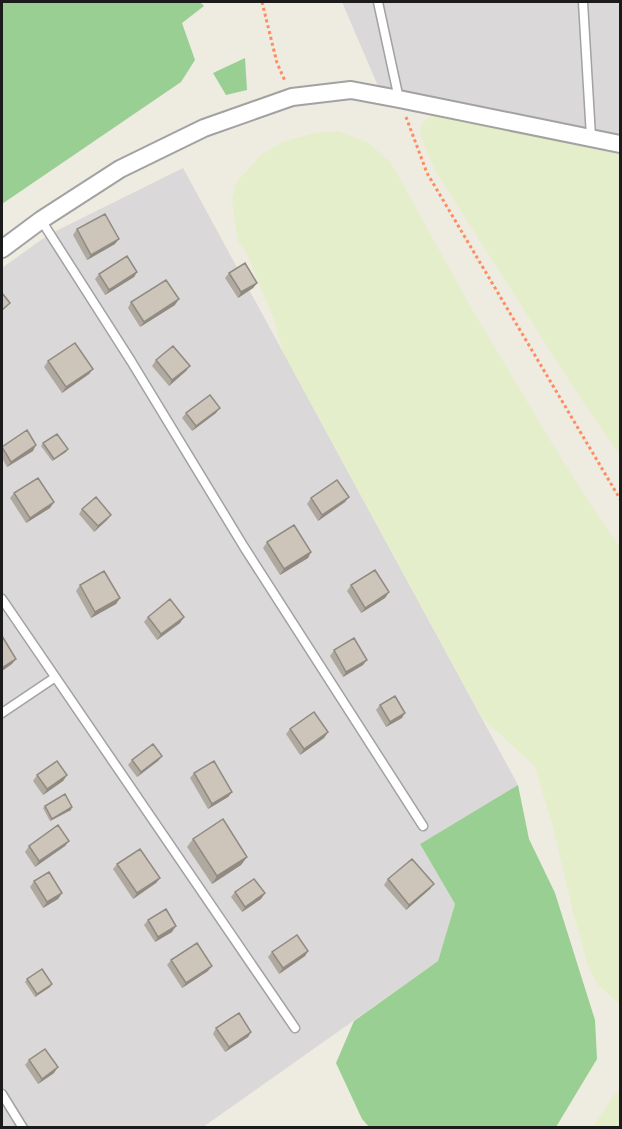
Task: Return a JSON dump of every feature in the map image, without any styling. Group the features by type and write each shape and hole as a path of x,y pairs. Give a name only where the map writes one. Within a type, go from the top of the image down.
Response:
{"street":[{"path":"2,249 40,220 120,169 204,128 292,97 351,90 621,144"}],"lane":[{"path":"378,2 399,99"},
{"path":"583,2 591,137"},
{"path":"40,220 131,361 244,547 423,826"},
{"path":"2,599 295,1028"},
{"path":"2,712 54,678"},
{"path":"2,1094 23,1128"}],"path":[{"path":"261,2 277,63 292,97"},
{"path":"399,99 427,173 621,499"}],"shaded area":[{"path":"342,2 620,2 620,136 378,86"},
{"path":"183,168 518,785 420,844 455,904 438,961 203,1127 2,1127 2,268 48,235"}],"green space":[{"path":"2,2 200,2 204,6 182,23 195,60 181,82 2,204"},
{"path":"245,58 247,90 226,95 213,73"},
{"path":"433,114 620,154 620,454 574,388 436,172 420,135 422,123"},
{"path":"338,131 369,143 391,163 469,304 553,445 620,547 620,1004 598,985 588,966 535,766 482,718 283,352 274,319 245,250 238,241 232,201 236,183 260,156 282,142 314,133"},
{"path":"518,785 529,839 555,893 595,1020 597,1059 556,1127 369,1127 362,1119 336,1063 354,1021 438,961 455,904 420,844"},
{"path":"620,1090 620,1127 593,1127 614,1095"}],"building":[{"path":"105,214 119,239 91,255 77,229"},
{"path":"127,256 137,272 109,290 99,274"},
{"path":"245,263 257,283 241,292 229,273"},
{"path":"166,280 179,299 144,322 131,302"},
{"path":"2,293 10,303 2,310"},
{"path":"75,343 93,369 66,387 48,361"},
{"path":"173,346 190,366 172,380 156,360"},
{"path":"210,395 220,408 196,426 186,413"},
{"path":"27,430 36,445 11,462 2,447"},
{"path":"57,434 68,449 54,459 43,443"},
{"path":"38,478 54,502 30,518 14,493"},
{"path":"337,480 349,497 322,515 311,498"},
{"path":"96,497 111,515 98,526 82,509"},
{"path":"294,525 311,552 284,569 267,542"},
{"path":"375,570 389,592 365,608 351,585"},
{"path":"104,571 120,598 95,612 80,585"},
{"path":"170,599 184,617 161,634 148,617"},
{"path":"2,636 16,659 2,668"},
{"path":"354,638 367,660 346,672 334,650"},
{"path":"395,696 405,713 390,722 380,705"},
{"path":"314,712 328,732 304,749 290,729"},
{"path":"153,744 162,756 141,772 132,760"},
{"path":"57,761 67,775 47,789 37,775"},
{"path":"214,761 232,792 212,804 194,773"},
{"path":"65,794 72,807 52,819 45,806"},
{"path":"223,819 247,857 217,876 193,839"},
{"path":"58,825 69,841 39,861 29,846"},
{"path":"140,849 160,878 137,893 117,864"},
{"path":"412,859 434,884 409,905 388,879"},
{"path":"49,872 62,893 47,902 34,881"},
{"path":"254,879 265,893 245,907 235,892"},
{"path":"166,909 176,926 158,937 148,920"},
{"path":"297,935 308,951 283,968 272,952"},
{"path":"197,943 212,966 186,983 171,960"},
{"path":"42,969 52,984 37,994 27,979"},
{"path":"239,1013 251,1032 229,1047 216,1028"},
{"path":"45,1049 58,1067 42,1079 29,1060"}]}
